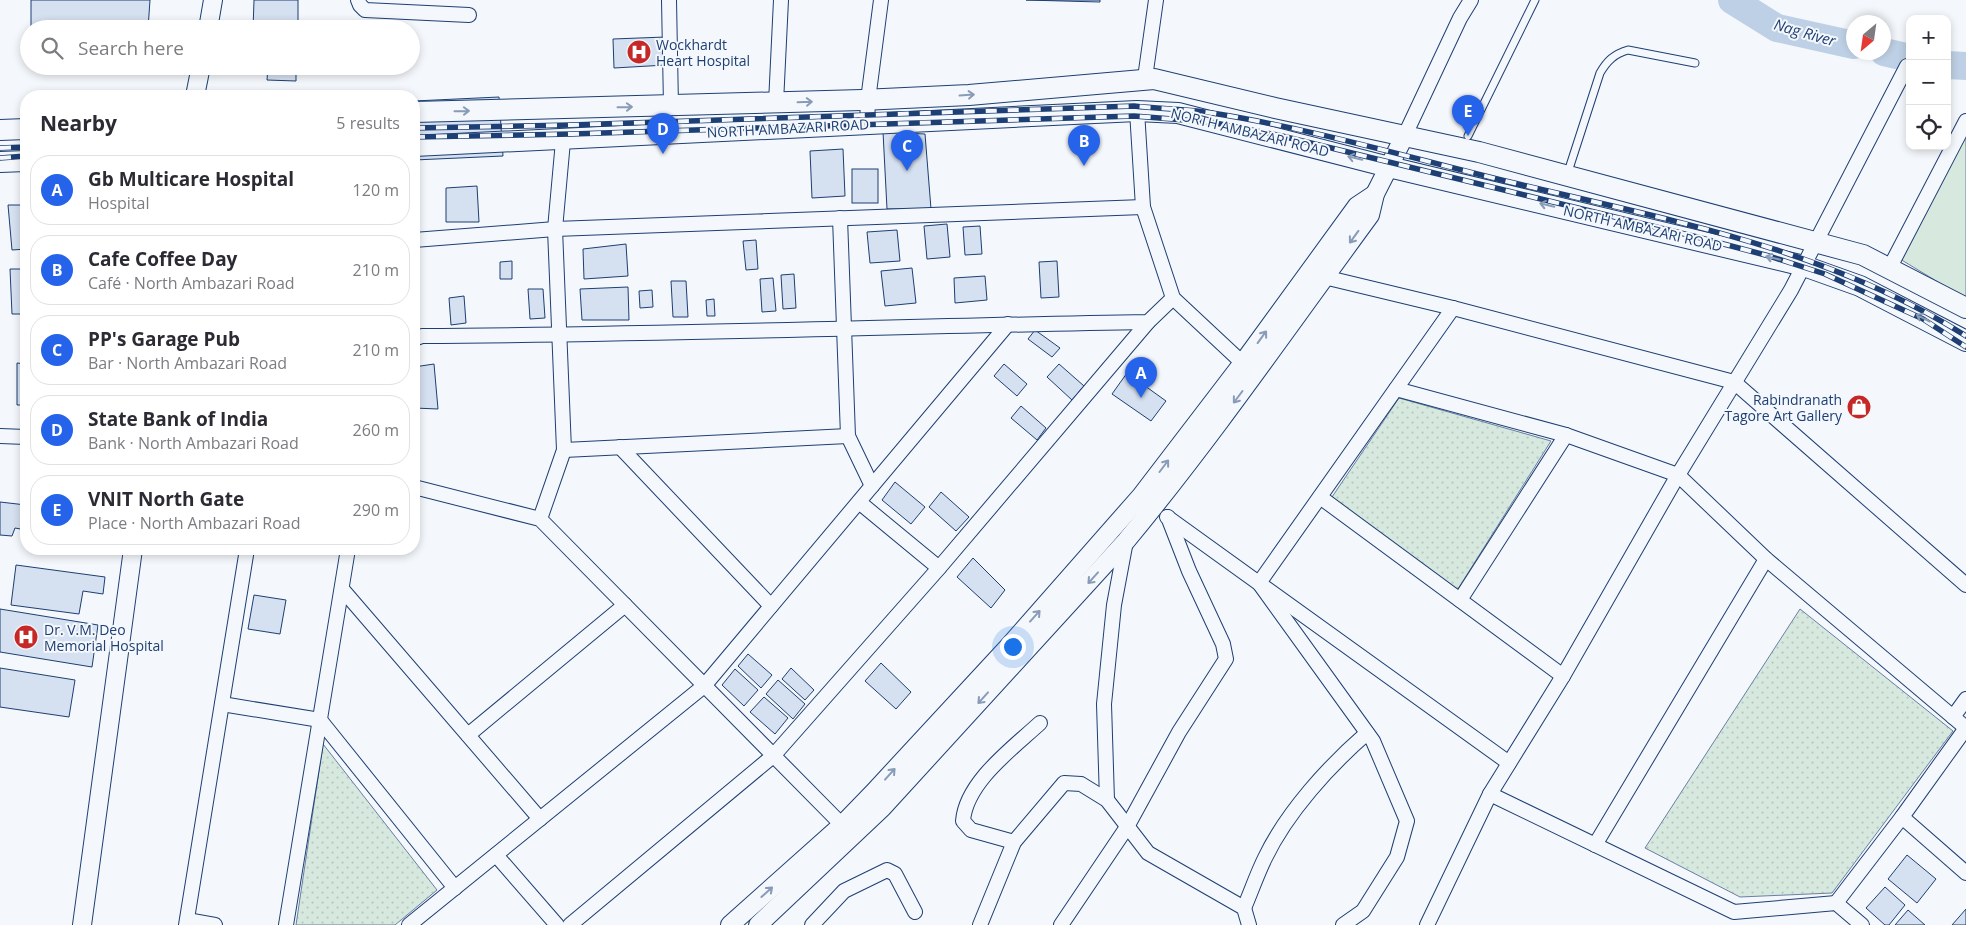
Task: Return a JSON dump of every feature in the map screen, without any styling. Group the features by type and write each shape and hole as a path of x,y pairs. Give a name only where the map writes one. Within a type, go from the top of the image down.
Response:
{"main road":[{"name":"NORTH AMBAZARI ROAD","path":"420,112 868,100 969,95 1145,78 1166,81 1275,108 1405,135 1465,142 1567,176 1863,255 1966,308"},
{"name":"NORTH AMBAZARI ROAD","path":"420,146 563,141 1137,111 1178,113 1389,167 1804,266 1860,286 1966,341"},
{"path":"0,130 20,129"},
{"path":"0,162 20,161"}],"street":[{"path":"210,20 213,0"},
{"path":"358,0 365,10 469,14"},
{"path":"669,0 671,106"},
{"path":"776,103 782,0"},
{"path":"867,125 868,100 881,0"},
{"path":"1145,78 1156,0"},
{"path":"1249,369 1324,277 1370,215 1375,194 1460,18 1471,0"},
{"path":"1427,925 1490,794 1563,676 1678,475 1804,266 1906,68"},
{"path":"196,90 199,75"},
{"path":"1137,111 1143,207 1173,298 1249,369"},
{"path":"1889,269 1966,122"},
{"path":"540,519 564,450 555,229 563,141"},
{"path":"730,925 848,831 882,808 1126,541 1154,507 1249,369 1357,206 1375,194"},
{"path":"420,240 555,229 1143,207"},
{"path":"840,218 848,436 872,486"},
{"path":"1324,277 1453,308 1734,382 1966,585"},
{"path":"570,925 773,756 939,568 1148,322 1173,298"},
{"path":"1259,583 1453,308"},
{"path":"420,337 1148,322"},
{"path":"409,925 704,686 1008,324"},
{"path":"1396,389 1566,435 1678,475 1766,559 1966,728 1902,817 1836,903"},
{"path":"1460,600 1566,435"},
{"path":"0,436 20,437"},
{"path":"564,450 848,436"},
{"path":"620,447 771,606"},
{"path":"420,489 540,519 848,831"},
{"path":"1320,497 1563,676"},
{"path":"858,502 939,568"},
{"path":"1154,507 1509,763"},
{"path":"1061,925 1127,827 1179,732 1226,659 1223,644 1189,571 1154,507"},
{"path":"758,925 848,831 1009,646 1154,507"},
{"path":"1107,800 1104,704 1114,605 1126,541"},
{"path":"82,925 132,555"},
{"path":"215,925 186,922 246,555"},
{"path":"286,925 347,555"},
{"path":"1595,845 1766,559"},
{"path":"1259,583 1373,740 1407,821 1397,857 1363,911 1343,925"},
{"path":"342,589 540,819"},
{"path":"468,735 625,605"},
{"path":"1953,717 1966,699"},
{"path":"222,704 320,720 455,888"},
{"path":"1014,842 971,830 963,821 964,813 985,775 1040,723"},
{"path":"1249,925 1244,908 1265,857 1286,823 1338,758 1367,732"},
{"path":"980,925 1014,842 1064,783 1081,784 1107,800 1148,853 1244,908"},
{"path":"1490,794 1734,912 1836,903 1862,925"},
{"path":"1902,817 1966,873"},
{"path":"496,855 557,925"},
{"path":"812,925 844,891 887,870 896,874 915,912"},
{"path":"1728,925 1734,912"}],"lane":[{"path":"1465,142 1535,0"},
{"path":"1567,176 1600,73 1607,61 1618,53 1628,50 1695,63"}],"shaded area":[{"path":"1966,136 1966,299 1900,259"},
{"path":"1399,398 1551,441 1456,592 1332,497"},
{"path":"1800,609 1953,731 1832,893 1740,897 1645,848"},
{"path":"323,744 437,890 395,925 296,925"}],"building":[{"path":"31,0 150,0 149,20 31,20"},
{"path":"254,0 298,0 298,20 253,20"},
{"path":"1026,0 1100,0 1100,2"},
{"name":"Wockhardt Heart Hospital","path":"665,37 666,65 614,68 613,39"},
{"path":"267,75 296,75 296,81 267,80"},
{"path":"499,97 503,156 420,160 420,101"},
{"path":"883,132 925,134 931,209 887,209"},
{"path":"843,149 845,196 812,198 810,151"},
{"path":"852,169 878,169 878,203 852,203"},
{"path":"477,186 479,222 446,222 446,188"},
{"path":"8,205 20,205 20,249 12,250"},
{"path":"947,224 950,257 927,259 924,226"},
{"path":"980,226 982,254 965,255 963,227"},
{"path":"897,230 900,261 870,263 867,232"},
{"path":"756,240 758,269 746,270 743,241"},
{"path":"626,244 628,276 584,279 583,249"},
{"path":"512,261 512,279 500,279 500,262"},
{"path":"1057,261 1059,297 1041,298 1039,262"},
{"path":"912,268 916,303 885,306 881,271"},
{"path":"10,269 20,269 20,314 12,314"},
{"path":"794,274 796,308 783,309 781,275"},
{"path":"985,276 987,300 955,303 954,278"},
{"path":"773,278 776,311 762,312 760,279"},
{"path":"671,281 686,281 688,317 673,317"},
{"path":"628,287 629,320 582,320 580,289"},
{"path":"528,289 543,289 545,318 530,319"},
{"path":"652,290 653,307 640,308 639,291"},
{"path":"464,296 466,323 451,325 449,298"},
{"path":"714,299 715,316 707,316 706,300"},
{"path":"1035,330 1060,348 1052,357 1028,339"},
{"path":"17,363 20,363 20,405 17,405"},
{"path":"434,364 438,409 420,408 420,366"},
{"path":"1004,364 1027,384 1017,396 994,376"},
{"path":"1059,364 1084,386 1072,400 1047,377"},
{"path":"1127,373 1166,401 1151,421 1112,394"},
{"path":"1021,406 1046,428 1037,440 1011,418"},
{"path":"895,482 925,507 911,524 882,500"},
{"path":"941,492 969,517 956,531 929,507"},
{"path":"0,502 20,504 20,529 15,528 12,536 0,535"},
{"path":"973,558 1005,590 991,608 957,577"},
{"path":"16,565 105,577 103,594 83,591 79,614 11,605"},
{"path":"254,595 286,600 280,634 248,629"},
{"path":"0,609 98,625 92,667 0,652"},
{"path":"748,654 772,675 761,688 738,666"},
{"path":"881,663 911,692 896,709 865,681"},
{"path":"0,668 75,680 69,717 0,707"},
{"path":"791,668 814,690 805,700 782,679"},
{"path":"735,669 758,690 744,706 722,685"},
{"path":"778,680 805,704 793,719 766,694"},
{"path":"764,697 788,718 775,734 750,712"},
{"path":"1907,855 1936,879 1917,903 1888,879"},
{"path":"1885,887 1905,905 1889,925 1885,925 1866,908"},
{"path":"1966,909 1966,925 1952,925"},
{"path":"1908,910 1925,925 1895,925"}],"waterway":[{"name":"Nag River","path":"1732,0 1777,28 1846,43"},
{"name":"Nag River","path":"1891,54 1906,57"},
{"name":"Nag River","path":"1951,65 1966,66"}],"railway":[{"path":"420,128 571,125 1134,106 1203,112 1288,127 1326,136 1631,210 1747,241 1804,259 1859,281 1914,306 1966,336"},
{"path":"420,137 572,134 1134,116 1210,122 1282,136 1769,256 1825,274 1923,319 1966,347"},
{"path":"0,148 20,147"},
{"path":"0,158 20,156"}],"place":[{"name":"Wockhardt Heart Hospital","path":"639,52"},
{"name":"VNIT North Gate","path":"1468,136"},
{"name":"State Bank of India","path":"663,154"},
{"name":"Cafe Coffee Day","path":"1084,166"},
{"name":"PP's Garage Pub","path":"907,171"},
{"name":"Gb Multicare Hospital","path":"1141,398"},
{"name":"Rabindranath Tagore Art Gallery","path":"1859,407"},
{"name":"Dr. V.M. Deo Memorial Hospital","path":"26,637"}]}
